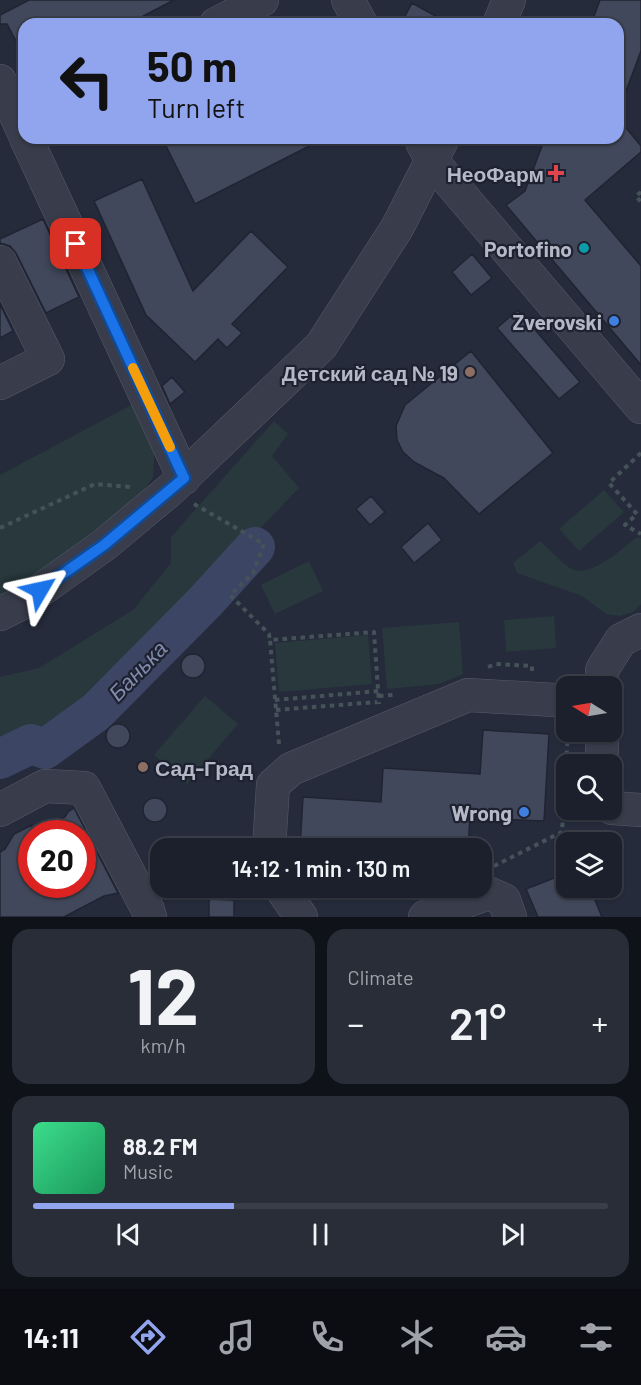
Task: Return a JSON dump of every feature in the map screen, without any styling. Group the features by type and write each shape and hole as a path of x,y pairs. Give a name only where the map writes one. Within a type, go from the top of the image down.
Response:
{"street":[{"path":"228,18 262,0"},
{"path":"348,0 358,18"},
{"path":"502,18 509,0"},
{"path":"0,81 18,120"},
{"path":"29,144 177,484"},
{"path":"0,614 24,602 95,551 177,484 321,346 397,228 432,146 641,407"},
{"path":"0,262 48,359 0,383"},
{"path":"602,676 602,670 621,640 641,630"},
{"path":"270,838 273,785 288,772 380,717 468,695 555,700"},
{"path":"0,810 45,786 84,788 150,917"},
{"path":"622,809 641,810"},
{"path":"492,895 504,900 510,917"},
{"path":"288,898 301,917"},
{"path":"425,917 475,898"}],"path":[{"path":"641,192 636,196 641,202"},
{"path":"641,453 609,483 638,514 626,525 641,534"},
{"path":"0,528 95,484 177,484 264,544 254,573 230,594 269,634 280,764 288,772"},
{"path":"270,640 374,632 380,717 276,710"},
{"path":"275,700 379,692"},
{"path":"492,867 562,832 567,742"}],"shaded area":[{"path":"135,403 155,448 153,477 130,511 22,588 0,596 0,475"},
{"path":"274,421 288,434 272,456 299,488 142,651 125,704 47,754 0,779 0,677 39,668 133,610 171,563 171,537"},
{"path":"604,490 624,512 579,551 559,529"},
{"path":"637,537 641,539 641,604 633,612 620,616 606,614 582,596 517,573 513,563 540,541 569,567 580,571 597,566"},
{"path":"309,561 323,591 275,614 261,585"},
{"path":"554,616 556,648 506,652 504,620"},
{"path":"459,622 463,674 439,684 387,689 382,628"},
{"path":"368,635 372,684 279,692 275,643"},
{"path":"205,696 238,724 187,784 154,755"}],"building":[{"path":"29,0 174,0 140,18 18,18 18,45 7,24 0,24 0,15"},
{"path":"600,0 641,0 641,51 624,96 624,18 593,18"},
{"path":"412,3 439,18 404,18"},
{"name":"Portofino","path":"624,125 641,146 641,152 585,200 641,266 641,365 506,205 525,191 543,144 624,144"},
{"path":"165,144 313,144 195,204"},
{"path":"142,179 193,291 251,231 288,267 232,324 242,333 227,348 218,339 195,362 146,315 94,201"},
{"path":"43,219 79,297 46,313 16,253 10,246 0,243 0,239"},
{"path":"472,254 492,278 471,295 452,272"},
{"path":"0,304 13,331 0,338"},
{"path":"518,310 580,382 559,399 497,328"},
{"path":"471,351 553,453 479,514 444,478 414,462 403,452 397,440 396,426 405,405"},
{"path":"172,377 185,392 170,404 162,386"},
{"path":"371,496 385,512 370,525 356,509"},
{"path":"428,523 442,540 414,563 401,547"},
{"path":"193,654 198,655 204,661 204,671 198,677 193,678 188,677 182,671 181,666 182,661 188,655"},
{"path":"118,724 127,727 130,736 127,745 118,748 109,745 106,736 109,727"},
{"path":"483,730 549,734 544,821 497,819 495,812 495,818 470,817 469,838 301,838 303,797 381,802 383,768 480,774"},
{"path":"155,798 164,801 167,810 164,819 155,822 146,819 143,810 146,801"},
{"path":"74,808 80,820 60,820"},
{"path":"18,832 18,898 96,898 96,850 118,893 104,896 64,917 0,917 0,852 5,849 14,834"},
{"path":"556,877 556,898 594,898 602,917 538,917 526,889"},
{"path":"209,899 234,900 234,917 209,917"}],"waterway":[{"name":"Банька","path":"0,759 31,744 45,749 96,712 204,603 255,547"}],"slow traffic":[{"path":"133,368 170,447"}],"place":[{"name":"НеоФарм","path":"556,173"},
{"name":"Portofino","path":"584,248"},
{"name":"Zverovski","path":"614,321"},
{"name":"Детский сад № 19","path":"470,372"},
{"name":"Сад-Град","path":"143,767"},
{"name":"Wrong","path":"524,812"}],"route":[{"path":"40,590 104,545 184,478 76,244"}]}
